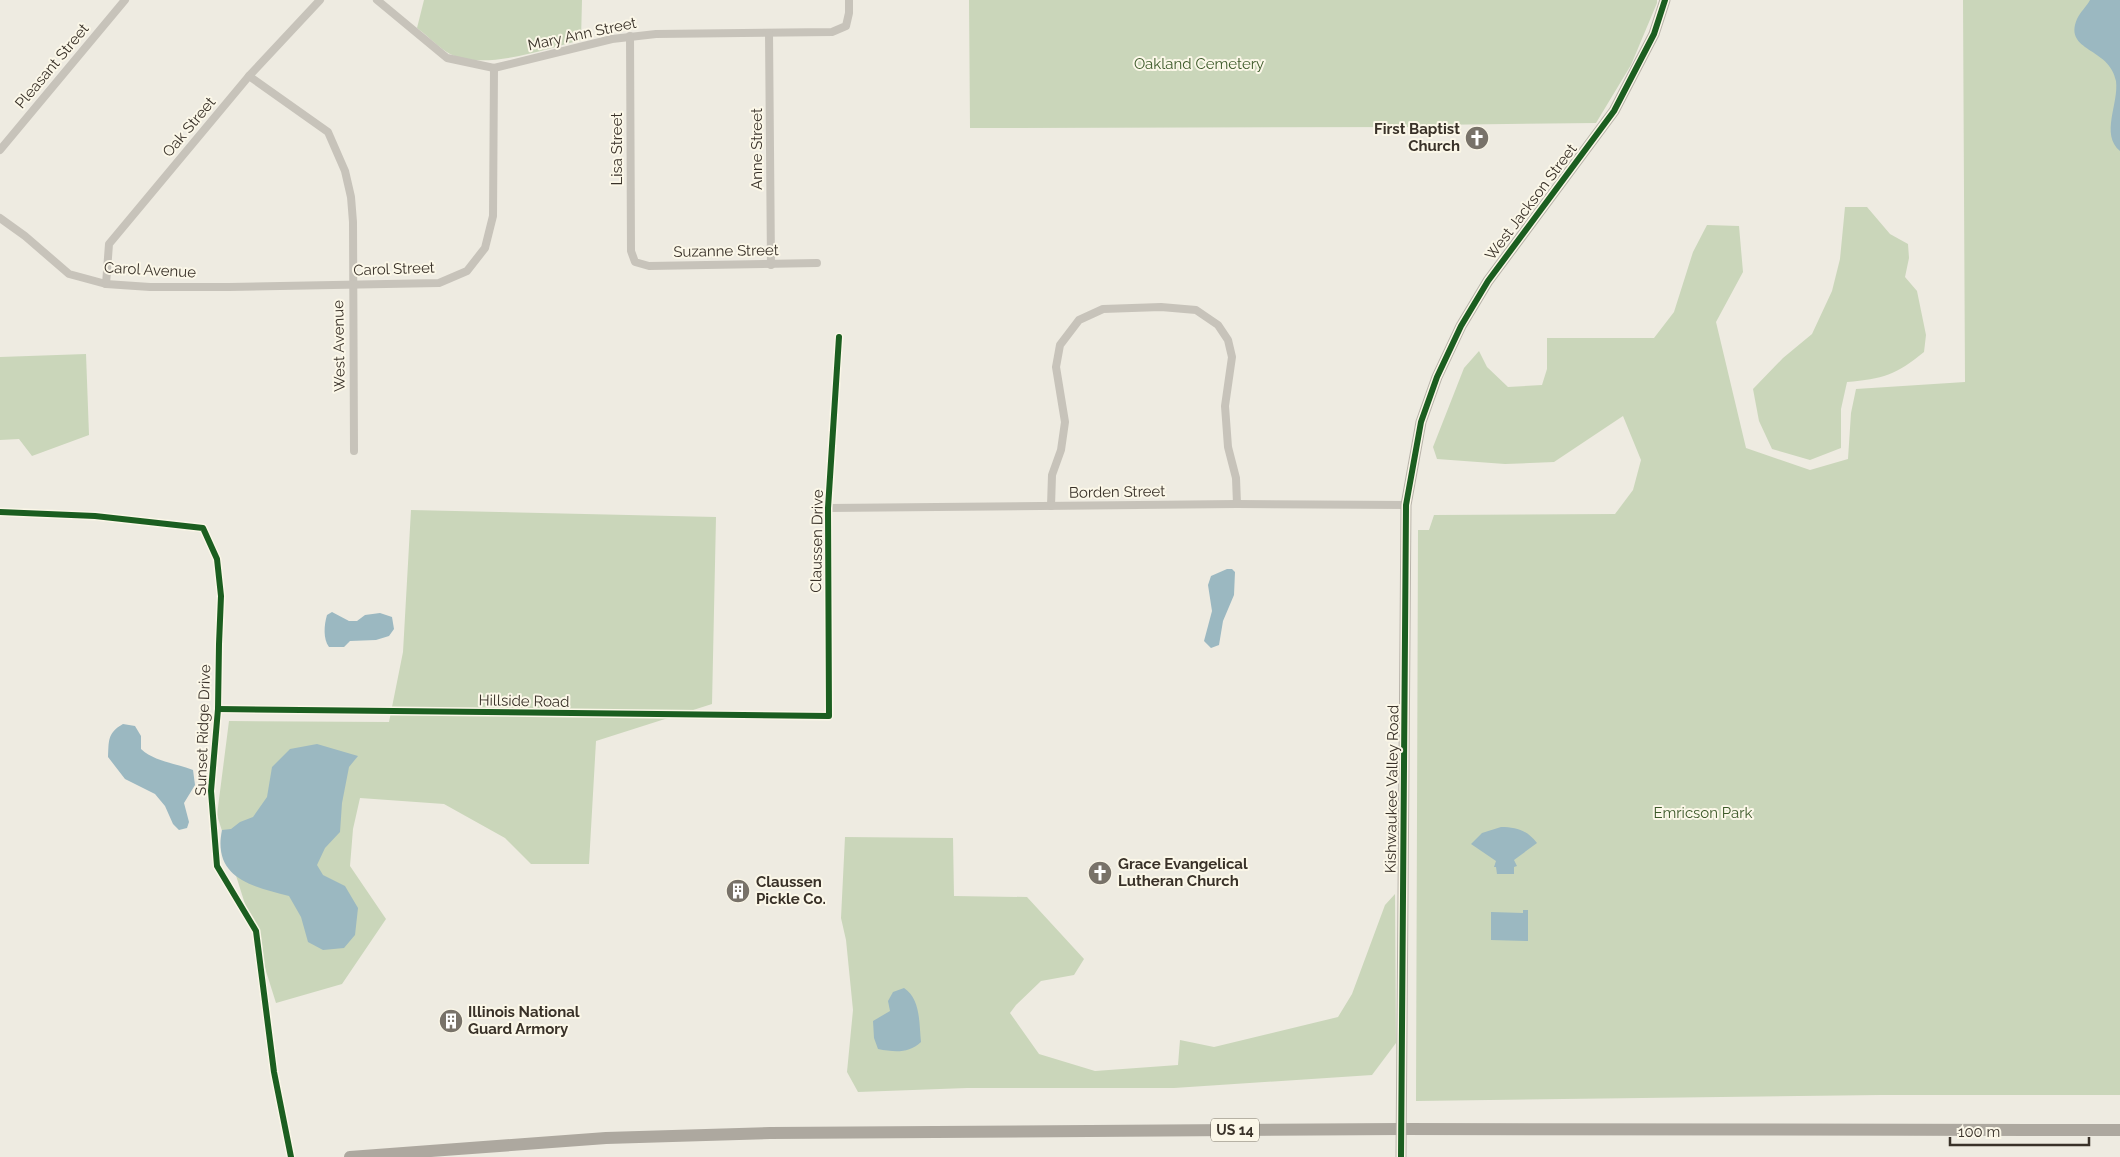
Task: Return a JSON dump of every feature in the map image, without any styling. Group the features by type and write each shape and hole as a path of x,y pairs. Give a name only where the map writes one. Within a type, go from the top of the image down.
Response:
{"main road":[{"name":"US 14","path":"350,1157 606,1138 770,1133 1401,1129 2120,1130"}],"street":[{"name":"Pleasant Street","path":"0,150 125,0"},
{"name":"Oak Street","path":"106,284 109,244 249,76 320,0"},
{"name":"Mary Ann Street","path":"377,0 447,58 494,68 630,36 832,32 846,26 849,0"},
{"name":"West Jackson Street","path":"1422,422 1437,377 1461,326 1488,281 1614,111 1654,34 1665,0"},
{"name":"Anne Street","path":"770,32 771,265"},
{"name":"Lisa Street","path":"630,36 632,251 635,262"},
{"name":"Carol Street","path":"229,287 439,283 467,271 485,248 493,216 494,68"},
{"name":"West Avenue","path":"249,76 328,132 345,171 351,197 353,222 354,451"},
{"name":"Carol Avenue","path":"0,218 25,236 68,274 106,284 150,287 229,287"},
{"name":"Suzanne Street","path":"635,262 649,266 818,263"},
{"path":"1051,506 1052,475 1061,450 1065,422 1056,367 1060,345 1079,320 1103,309 1161,307 1196,310 1218,325 1228,340 1232,357 1225,406 1228,447 1236,478 1237,504"},
{"name":"Claussen Drive","path":"830,716 828,508 840,337"},
{"name":"Kishwaukee Valley Road","path":"1401,1157 1406,505 1422,422"},
{"name":"Borden Street","path":"828,508 1237,504 1406,505"},
{"name":"Sunset Ridge Drive","path":"0,512 95,516 203,528 217,559 221,596 218,644 218,709 211,791 217,866 256,931 274,1072 291,1157"},
{"name":"Hillside Road","path":"218,709 830,716"}],"green space":[{"path":"424,0 582,0 581,40 515,57 480,60 464,59 450,54 417,28"},
{"name":"Oakland Cemetery","path":"969,0 1657,0 1657,3 1631,65 1596,123 1429,125 1428,127 970,128"},
{"name":"Emricson Park","path":"1963,0 2120,0 2120,1095 1881,1095 1416,1101 1418,530 1429,530 1434,515 1615,514 1633,490 1641,460 1623,416 1554,462 1505,464 1437,459 1433,447 1464,368 1479,351 1487,367 1508,387 1542,385 1547,369 1547,338 1654,338 1674,312 1693,252 1707,225 1739,226 1743,272 1716,322 1746,448 1810,470 1848,459 1851,413 1856,389 1965,382"},
{"path":"1845,207 1867,207 1890,234 1908,244 1909,258 1905,277 1917,291 1926,335 1924,352 1897,371 1880,377 1847,382 1841,409 1841,448 1810,460 1772,449 1759,421 1753,389 1783,358 1812,334 1832,291 1840,259"},
{"path":"86,354 89,435 32,456 19,439 0,440 0,357"},
{"path":"411,510 716,517 712,704 596,741 589,864 531,864 505,838 444,804 360,798 353,829 350,866 386,919 342,984 276,1003 217,815 229,721 389,722 403,652"},
{"path":"845,837 953,838 954,896 1027,897 1084,959 1074,975 1041,981 1010,1013 1039,1054 1095,1071 1178,1065 1180,1040 1214,1047 1338,1017 1352,994 1385,905 1395,894 1396,1043 1372,1075 1174,1088 967,1088 858,1092 847,1072 853,1010 846,940 841,918"}],"water":[{"path":"2090,0 2120,0 2120,151 2114,144 2111,136 2116,90 2116,81 2112,70 2076,38 2074,30 2078,16"},
{"path":"1227,569 1232,569 1235,572 1234,595 1223,621 1219,645 1211,648 1204,641 1212,611 1208,585 1211,576"},
{"path":"332,612 349,621 357,621 365,615 380,613 392,617 394,629 389,636 376,640 350,641 344,647 329,647 325,636 325,627 327,615"},
{"path":"123,724 135,726 141,736 141,749 153,757 193,770 195,785 184,803 189,822 187,828 179,830 173,824 165,806 155,794 125,779 108,757 111,734"},
{"path":"317,744 358,756 349,767 342,803 340,832 325,848 317,865 323,875 345,886 358,908 355,935 344,948 323,950 308,942 301,917 289,896 262,889 238,878 229,870 223,859 221,846 222,830 231,829 240,822 253,817 267,797 272,767 290,749"},
{"path":"1501,827 1521,830 1537,843 1514,860 1517,866 1514,867 1514,874 1497,874 1496,867 1494,867 1496,861 1471,844 1482,833"},
{"path":"1523,910 1528,910 1528,941 1491,940 1491,912 1523,913"},
{"path":"904,988 910,993 916,1005 921,1042 906,1050 878,1049 874,1038 873,1021 890,1011 888,1001 893,992"}],"cycle path":[{"path":"1401,1157 1406,505 1421,422 1437,377 1461,326 1488,281 1614,111 1654,34 1665,0"},
{"path":"218,709 829,716 828,508 839,337"},
{"path":"0,512 95,516 203,528 217,559 221,596 218,709 211,791 217,866 256,931 274,1072 291,1157"}],"place":[{"name":"First Baptist Church","path":"1477,138"},
{"name":"Grace Evangelical Lutheran Church","path":"1100,873"},
{"name":"Claussen Pickle Co.","path":"738,891"},
{"name":"Illinois National Guard Armory","path":"451,1021"}]}
